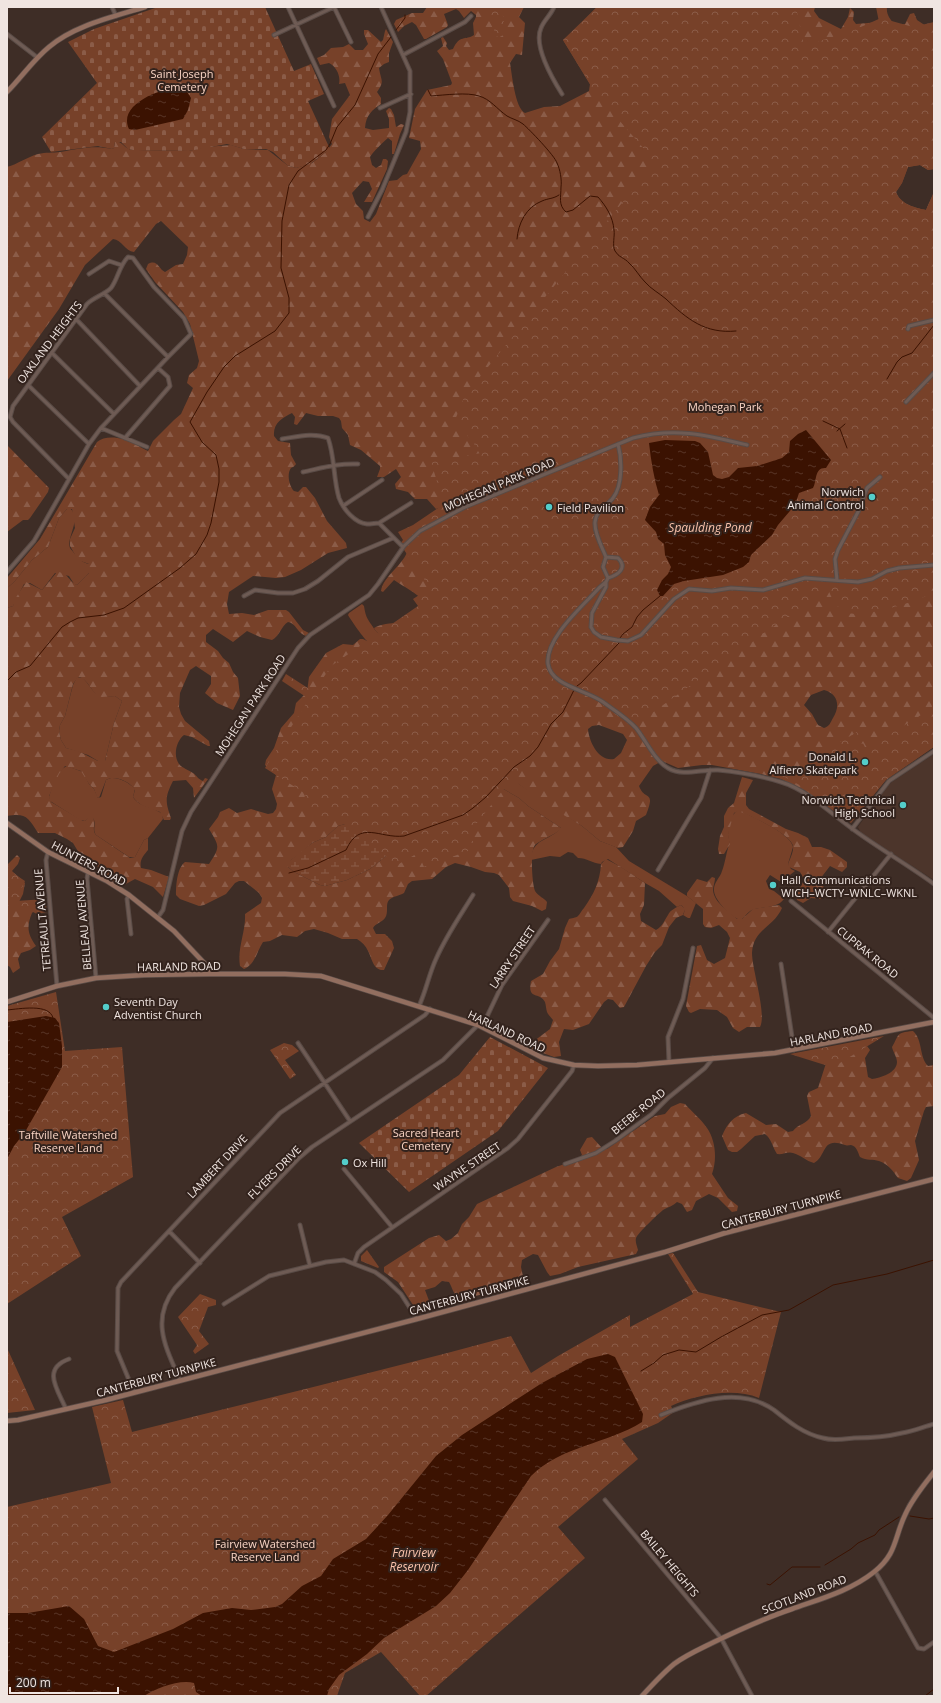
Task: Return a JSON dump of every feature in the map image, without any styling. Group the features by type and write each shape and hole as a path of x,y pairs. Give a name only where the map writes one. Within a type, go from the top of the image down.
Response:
{"street":[{"path":"112,7 116,16"},
{"path":"7,92 49,46 59,39 91,24 145,7"},
{"path":"288,7 334,106"},
{"path":"274,34 334,7 351,42"},
{"path":"368,217 382,190 406,132 410,118 411,74 381,7"},
{"path":"554,7 541,26 538,37 539,48 562,94"},
{"path":"403,55 465,22 471,16"},
{"path":"7,34 38,58"},
{"path":"380,108 411,94"},
{"path":"7,572 34,541 89,444 101,428 191,334 184,318 148,280 133,258 128,257 121,266 109,261 89,274"},
{"name":"OAKLAND HEIGHTS","path":"69,479 13,422 10,417 13,406 76,319 93,299 111,287 121,266"},
{"path":"104,293 168,357"},
{"path":"76,319 140,386"},
{"path":"908,329 909,326 934,320"},
{"path":"52,353 114,414"},
{"path":"125,438 170,386 168,378 158,368"},
{"path":"906,402 934,374"},
{"path":"28,385 89,444"},
{"path":"101,428 147,447"},
{"name":"MOHEGAN PARK ROAD","path":"158,917 163,910 182,831 191,812 298,648 310,635 367,597 378,584 403,547 418,533 461,509 618,444 641,436 672,432 704,435 747,445"},
{"path":"282,439 313,435 321,435 328,438 335,465 339,497 343,506 358,522 367,524 380,523 411,503"},
{"path":"608,578 603,566 606,557 596,530 595,521 598,512 613,499 617,490 620,469 620,452 618,444"},
{"path":"303,472 335,465 358,464"},
{"path":"837,580 835,559 838,550 858,512 867,488 880,477"},
{"path":"343,506 382,480"},
{"path":"380,523 403,547"},
{"path":"244,596 255,590 293,593 305,589 318,581 348,557 393,538"},
{"path":"606,557 617,557 622,565 622,570 619,574 608,578 605,589 592,613 591,627 594,632 601,637 624,641 632,640 641,635 674,599 689,589 712,591 731,588 760,590 802,578 861,582 899,568 934,565"},
{"path":"606,582 557,635 548,654 548,664 551,671 560,681 594,696 631,723 667,768 679,772 710,770 742,774 771,779 790,785 804,793 852,829 934,884"},
{"path":"852,829 889,781 934,751"},
{"path":"658,870 700,798 710,770"},
{"name":"HUNTERS ROAD","path":"7,823 48,852 129,894 158,917 192,950 206,965 209,974"},
{"name":"TETREAULT AVENUE","path":"48,852 46,860 57,986"},
{"path":"828,932 891,854"},
{"name":"BELLEAU AVENUE","path":"88,872 87,879 96,978"},
{"path":"129,894 127,899 131,934"},
{"path":"419,1006 424,996 435,961 444,941 473,895"},
{"name":"CUPRAK ROAD","path":"791,901 934,1018"},
{"name":"LARRY STREET","path":"480,1026 502,985 548,920"},
{"path":"669,1062 668,1036 683,999 693,948"},
{"path":"781,964 794,1050"},
{"name":"HARLAND ROAD","path":"7,1002 57,986 96,978 144,974 285,974 321,976 430,1009 480,1026 543,1058 574,1065 637,1065 794,1050 934,1022"},
{"name":"LAMBERT DRIVE","path":"134,1392 117,1352 118,1288 121,1282 273,1120 324,1082 426,1015 430,1009"},
{"name":"FLYERS DRIVE","path":"180,1380 163,1337 163,1309 166,1299 175,1288 299,1158 312,1147 350,1121 443,1060 480,1026"},
{"path":"298,1043 350,1121"},
{"name":"BEEBE ROAD","path":"565,1164 596,1153 615,1141 652,1114 667,1099 705,1068 714,1058"},
{"name":"WAYNE STREET","path":"354,1264 358,1253 364,1246 508,1148 518,1139 572,1071 574,1065"},
{"path":"344,1169 392,1227"},
{"name":"CANTERBURY TURNPIKE","path":"7,1421 18,1420 66,1409 417,1319 665,1252 725,1233 934,1179"},
{"path":"300,1225 310,1266"},
{"path":"169,1230 200,1263"},
{"path":"224,1304 269,1276 336,1260 344,1260 375,1272 394,1286 417,1319"},
{"path":"66,1409 55,1385 53,1375 55,1368 61,1362 69,1359"},
{"path":"660,1414 693,1402 715,1399 751,1398 773,1410 801,1430 824,1439 837,1440 885,1436 934,1424"},
{"name":"SCOTLAND ROAD","path":"642,1696 655,1681 675,1663 721,1638 769,1617 837,1593 862,1581 876,1571 885,1563 893,1550 904,1516 910,1505 934,1472"},
{"name":"BAILEY HEIGHTS","path":"604,1500 721,1638 752,1696"},
{"path":"876,1571 915,1643 920,1649 924,1649 934,1642"}],"shaded area":[{"name":"Norwich Technical High School","path":"934,754 934,880 861,833 858,827 885,789 892,782"}],"green space":[{"name":"Saint Joseph Cemetery","path":"158,7 265,7 294,71 311,64 324,94 308,101 330,149 310,164 296,168 287,165 273,152 266,149 244,149 227,144 189,151 133,150 128,149 121,142 115,142 114,148 112,149 98,146 51,152 42,137 97,83 68,42 94,29"},
{"path":"427,7 524,7 519,17 525,23 522,55 516,54 510,63 516,98 525,113 544,107 560,106 589,91 590,84 563,40 571,34 597,7 815,7 814,11 819,18 841,29 848,17 850,8 854,12 853,20 856,24 879,22 876,7 887,7 890,19 895,25 905,24 910,14 914,13 917,20 926,26 867,147 934,169 928,170 920,165 908,167 902,183 896,192 904,202 913,207 926,210 934,192 934,317 436,509 427,499 415,499 408,492 396,489 395,484 401,477 396,469 384,477 377,477 380,466 361,450 350,445 348,435 342,428 339,418 306,413 297,425 294,424 295,417 292,413 285,417 277,424 274,431 274,436 278,441 290,443 291,455 296,464 291,468 289,474 291,487 294,491 298,492 303,487 306,487 315,498 327,521 346,543 347,548 328,553 301,570 285,577 276,578 253,576 229,592 227,604 229,614 242,613 254,615 268,610 286,610 303,630 309,633 306,636 303,635 293,624 288,622 272,640 260,637 247,631 233,642 213,629 206,635 206,642 218,651 229,663 233,672 238,678 240,696 233,710 217,703 205,693 211,684 211,676 196,666 190,670 180,693 179,707 185,721 209,741 210,746 192,737 184,735 177,745 176,757 180,765 200,779 203,781 205,778 208,779 194,798 193,788 186,780 173,781 167,795 171,818 170,820 164,820 160,812 138,803 133,797 135,790 133,787 118,778 109,778 106,780 99,798 81,771 65,766 59,774 49,796 51,802 83,821 85,821 89,816 92,816 96,835 130,858 135,857 144,840 148,838 148,850 141,860 141,868 169,877 163,897 153,887 135,879 124,885 109,880 93,861 79,853 73,843 67,839 55,833 38,833 26,817 18,815 7,816 7,608 13,606 15,599 26,582 42,590 57,572 61,572 77,585 89,573 89,564 78,560 70,546 70,539 75,528 72,509 67,509 59,518 48,547 32,560 14,582 7,588 7,578 40,539 97,442 110,437 120,438 134,443 148,451 153,441 181,414 193,388 187,383 189,375 197,368 199,361 190,324 183,312 155,282 146,269 148,264 154,263 165,272 176,265 183,264 187,255 188,247 161,221 156,224 134,252 128,250 119,241 113,239 85,265 59,309 7,381 7,167 41,153 60,152 92,147 112,149 114,148 115,142 120,143 130,150 189,151 206,147 231,145 244,149 268,150 287,165 296,168 312,163 326,152 332,144 329,137 332,119 350,95 345,83 339,84 339,75 334,66 329,63 320,65 317,58 324,55 331,48 343,47 349,44 355,50 363,50 368,44 364,30 368,30 381,42 386,29 393,42 389,53 389,62 379,68 382,83 377,92 381,98 381,104 370,113 365,128 373,130 389,128 389,119 386,111 389,108 394,115 396,127 401,124 404,125 394,154 392,154 392,141 388,138 370,157 372,165 376,168 381,165 383,159 388,161 387,169 372,202 364,202 372,189 369,182 363,181 352,193 356,204 363,211 364,219 370,222 376,214 389,181 397,180 403,175 407,174 421,149 420,141 409,138 415,109 427,90 451,85 452,83 443,59 437,51 443,46 441,38 443,37 447,43 446,46 449,50 453,49 458,41 474,35 473,23 476,15 471,11 464,18 456,9 444,14 448,25 447,27 426,39 424,39 416,25 412,22 404,26 398,32 394,24 396,20 412,13 423,13","holes":["78,677 82,678 98,696 115,696 122,701 114,723 105,761 98,761 78,751 66,748 61,740 59,731 60,725 65,716 73,684"]},
{"path":"482,7 502,7 505,34 498,38 487,16 492,13 489,8 484,11"},
{"name":"Mohegan Park","path":"597,7 796,7 804,46 854,30 881,18 913,27 934,22 934,169 928,170 920,165 908,167 902,183 896,192 904,202 913,207 926,210 934,192 934,592 927,596 891,608 856,614 848,613 841,609 833,599 828,588 632,727 592,697 576,692 531,754 467,836 479,847 424,867 418,853 397,865 336,815 325,821 300,805 306,794 265,768 309,699 282,681 286,674 314,692 331,666 418,606 413,599 430,588 400,544 403,540 398,532 413,525 444,504 431,462 481,453 455,420 465,395 653,165 650,156 594,91 563,40"},
{"path":"7,445 49,488 48,492 30,518 28,520 23,520 7,532"},
{"path":"70,508 74,518 69,544 70,548 80,560 89,564 89,573 77,585 74,584 69,576 55,573 42,590 30,583 24,584 13,606 7,608 7,588 14,582 32,560 48,547 59,518 67,509"},
{"path":"408,549 934,571 934,708 845,819 804,790 781,779 712,765 678,768 662,761 653,766 639,786 641,791 650,799 646,815 636,821 633,831 623,847 618,848 600,841 582,826 552,808 506,775 375,630 374,628 379,626 399,623 424,601 394,580 383,592 381,591 386,580 403,560","holes":["824,690 833,695 837,701 837,710 828,726 824,728 818,725 812,714 804,705 811,695","599,725 623,734 627,740 621,753 614,759 609,759 599,754 590,740 588,729 592,726"]},
{"path":"362,604 368,619 375,630 519,784 582,826 600,841 616,847 629,861 696,903 690,918 683,915 684,910 681,905 677,907 659,891 608,859 601,864 578,858 573,853 568,852 560,857 550,856 531,860 534,848 561,828 528,806 519,798 500,787 366,640 348,615"},
{"path":"360,639 367,641 362,824 345,824 338,826 326,837 312,843 291,860 288,867 294,872 320,885 325,886 347,880 370,869 396,848 500,787 519,798 528,806 561,828 554,834 537,843 533,848 532,875 534,887 536,893 547,902 546,909 542,911 532,906 513,901 510,897 509,888 499,875 455,863 446,867 432,879 412,881 408,884 404,893 389,900 385,918 373,928 376,934 385,934 392,941 394,948 384,970 380,970 373,964 366,947 357,939 342,939 314,929 305,931 297,937 282,935 270,941 263,942 251,964 244,969 240,966 239,959 245,914 261,903 262,898 259,893 244,881 239,881 235,883 226,894 199,906 180,899 176,895 180,868 185,862 209,864 217,849 217,843 209,829 220,812 229,808 237,813 251,809 268,814 273,813 277,804 272,789 276,775 265,765 266,760 274,748 281,728 294,713 296,703 307,692 309,677 326,653 343,644 353,645"},
{"path":"77,677 83,678 93,691 99,695 115,696 122,701 114,723 105,761 98,761 88,755 66,748 61,740 59,731 60,725 65,716 73,685"},
{"path":"934,705 934,747 886,780 851,823 803,787 783,776 857,732 866,749 921,715"},
{"path":"67,766 83,772 98,798 101,797 106,780 109,778 117,778 125,781 135,789 133,797 136,801 162,814 163,819 148,838 144,840 135,857 129,857 96,835 94,830 95,822 90,816 85,821 80,820 50,801 49,797 55,780 60,771"},
{"path":"742,777 753,780 746,793 746,805 749,809 786,829 808,838 812,847 821,847 830,850 847,862 847,867 842,872 830,866 820,879 826,892 821,899 811,898 803,903 797,900 797,895 804,879 800,872 789,867 788,864 793,848 791,841 778,831 751,816 738,811 734,813 728,834 730,844 724,854 719,854 718,849 720,836 724,827 724,816 728,808 734,803"},
{"path":"738,810 770,826 791,842 793,847 788,864 791,869 795,871 781,882 770,875 766,881 769,889 784,899 781,902 773,906 752,910 740,920 732,916 724,908 717,899 714,891 715,885 723,868 729,845 728,832 730,821"},
{"path":"345,824 362,824 396,848 370,869 347,880 325,886 294,872 288,867 287,863 312,843 326,837 338,826"},
{"path":"17,855 20,858 18,864 12,871 25,883 23,894 19,902 45,900 47,912 37,914 32,913 29,923 29,931 36,946 21,953 18,959 20,968 13,973 7,965 7,865"},
{"path":"606,859 645,883 644,905 640,914 641,921 656,930 662,925 672,910 681,905 685,909 683,915 676,918 669,927 662,945 655,952 646,966 624,1007 620,1008 613,1000 608,999 604,1002 589,1024 573,1030 564,1029 559,1042 561,1056 554,1057 532,1049 534,1041 550,1029 553,1020 547,1013 543,999 532,994 530,987 531,981 543,974 559,949 569,919 578,916 588,903 598,882 601,864"},
{"path":"7,869 25,881 16,901 46,899 46,907 12,910 7,922"},
{"path":"712,877 715,878 713,890 716,899 737,919 742,919 753,909 779,905 782,908 774,920 760,933 753,945 753,961 762,1012 760,1027 747,1027 739,1032 733,1028 727,1017 717,1010 700,1009 691,1013 686,1006 697,946 701,945 707,960 714,964 725,958 730,938 727,932 719,925 711,928 705,927 703,924 703,909 687,896 687,893 697,879 707,882"},
{"name":"Taftville Watershed Reserve Land","path":"56,992 65,1051 122,1047 133,1177 62,1217 81,1256 7,1304 7,1006"},
{"path":"913,1031 918,1039 925,1062 928,1066 934,1065 934,1106 926,1107 924,1111 915,1141 919,1160 911,1178 907,1181 898,1178 890,1168 882,1162 860,1157 856,1148 851,1145 832,1143 825,1148 821,1156 814,1163 799,1155 791,1153 777,1154 765,1134 755,1136 737,1152 728,1150 722,1136 728,1124 737,1116 746,1113 766,1125 776,1124 788,1132 793,1131 807,1121 811,1116 807,1096 809,1092 818,1088 827,1060 867,1046 870,1050 865,1058 868,1077 872,1079 883,1076 891,1072 896,1066 897,1060 892,1047 897,1037 903,1033"},
{"path":"884,1036 830,1069 829,1062 825,1065 790,1054"},
{"name":"Sacred Heart Cemetery","path":"490,1037 548,1068 498,1131 409,1192 359,1143 459,1075"},
{"path":"284,1043 292,1045 299,1051 285,1060 296,1075 290,1079 270,1050"},
{"path":"680,1103 685,1104 710,1133 715,1151 715,1163 712,1174 728,1198 738,1206 737,1211 732,1212 718,1198 709,1194 696,1201 692,1210 687,1212 682,1204 677,1202 663,1210 636,1238 638,1250 636,1254 578,1267 550,1276 538,1255 533,1254 522,1260 521,1267 524,1281 490,1292 459,1298 453,1291 449,1282 442,1281 435,1287 425,1290 431,1306 419,1310 415,1308 398,1282 384,1272 384,1267 429,1238 439,1235 446,1241 451,1239 458,1233 462,1224 469,1217 477,1204 556,1167 579,1159 582,1155 580,1150 587,1138 592,1137 602,1148 607,1149 655,1116 665,1114 671,1107"},
{"path":"367,1250 379,1267 378,1268 361,1261 361,1256"},
{"name":"Fairview Watershed Reserve Land","path":"673,1253 698,1292 781,1312 759,1398 738,1393 726,1393 691,1399 671,1406 674,1412 658,1423 622,1439 638,1459 558,1527 585,1558 426,1696 420,1696 381,1652 345,1673 337,1696 7,1696 7,1507 111,1483 92,1407 123,1400 132,1432 370,1373 511,1336 531,1373 630,1315 630,1327 693,1294 668,1254"},
{"path":"200,1294 216,1300 216,1305 208,1307 199,1331 209,1344 195,1354 193,1351 197,1345 178,1317"},
{"path":"7,1349 8,1350 35,1410 7,1413"}],"water":[{"path":"180,87 186,90 191,98 188,110 183,119 135,130 129,129 127,120 129,112 135,105 143,99 163,90"},
{"name":"Spaulding Pond","path":"806,430 831,460 826,468 819,470 816,475 813,488 799,493 795,505 778,525 772,535 751,555 749,562 743,567 723,575 674,584 663,596 660,596 657,590 671,567 665,555 664,544 658,539 656,532 645,520 650,507 659,495 649,443 665,440 695,441 700,443 708,452 713,475 722,479 729,477 738,468 757,466 782,458 789,452 790,441 798,434"},
{"path":"46,1016 55,1018 59,1023 62,1046 62,1067 25,1132 14,1146 7,1159 7,1022"},
{"name":"Fairview Reservoir","path":"608,1354 615,1357 643,1414 642,1422 614,1436 556,1458 531,1476 468,1570 450,1593 436,1606 384,1638 367,1654 339,1675 329,1689 327,1696 202,1696 196,1692 194,1683 182,1682 168,1685 144,1696 7,1696 7,1613 28,1613 69,1606 84,1619 98,1646 114,1652 173,1629 203,1613 232,1608 251,1610 275,1607 282,1604 302,1586 321,1576 333,1559 366,1539 388,1515 436,1456 462,1435 542,1383 587,1359"}],"waterway":[{"path":"396,30 405,18 405,15"},
{"path":"7,681 16,672 30,666 62,627 78,618 104,615 124,608 180,568 196,554 207,535 211,523 219,482 219,469 216,455 202,442 190,422 207,392 224,367 235,356 275,331 289,313 289,298 281,268 282,221 289,185 298,171 326,150 337,127 355,105 378,54 391,37"},
{"path":"428,90 431,96 462,94 483,97 507,116 523,124 547,149 557,163 561,178 561,204 566,212 573,210 590,196 598,197 611,216 614,230 615,251 631,265 652,289 697,324 715,330 736,331"},
{"path":"517,239 521,222 531,207 544,200 559,195"},
{"path":"887,379 897,362 902,357 912,353 934,325"},
{"path":"823,421 840,429 847,448"},
{"path":"837,431 845,424"},
{"path":"620,638 632,627 637,617 643,610 660,596"},
{"path":"577,686 619,643"},
{"path":"289,873 308,868 346,850 358,835 371,832 404,836 463,815 486,797 514,767 530,756 538,747 551,724 563,712 574,690"},
{"path":"7,1010 26,1008 46,1010 51,1013 53,1018"},
{"path":"641,1371 663,1355 679,1350 696,1352 762,1315 789,1310 833,1285 887,1274 934,1260"},
{"path":"910,1516 929,1519 934,1518"},
{"path":"825,1565 858,1543 875,1535 879,1530 899,1517"},
{"path":"767,1584 770,1585 792,1567 820,1567"},
{"path":"925,1696 934,1689"}],"place":[{"name":"Norwich Animal Control","path":"872,497"},
{"name":"Field Pavilion","path":"549,507"},
{"name":"Donald L. Alfiero Skatepark","path":"865,762"},
{"name":"Norwich Technical High School","path":"903,805"},
{"name":"Hall Communications WICH–WCTY–WNLC–WKNL","path":"773,885"},
{"name":"Seventh Day Adventist Church","path":"106,1007"},
{"name":"Ox Hill","path":"345,1162"}]}
